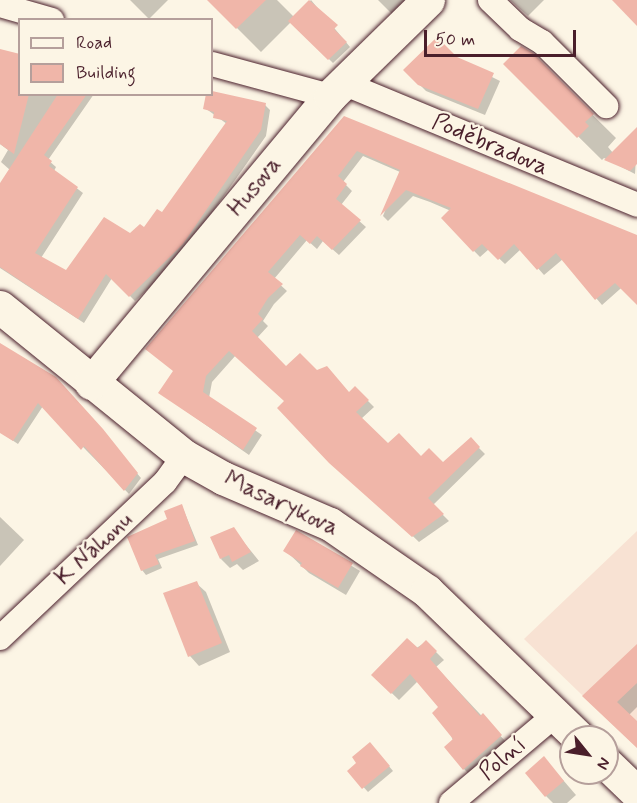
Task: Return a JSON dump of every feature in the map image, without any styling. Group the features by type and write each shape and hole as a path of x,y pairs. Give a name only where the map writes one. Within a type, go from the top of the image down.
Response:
{"street":[{"name":"Husova","path":"91,383 336,90 428,0"},
{"path":"490,0 520,29 542,42 606,106"},
{"path":"0,5 44,18"},
{"name":"Poděbradova","path":"213,64 336,90 637,205"},
{"name":"Masarykova","path":"0,307 184,456 223,478 330,524 427,591 566,725"},
{"name":"K Náhonu","path":"0,638 165,482 184,456"},
{"name":"Polní","path":"451,803 555,714"},
{"path":"619,776 637,793"}],"shaded area":[{"path":"637,531 637,748 619,731 619,725 613,725 524,639"}],"building":[{"path":"207,0 266,0 236,29"},
{"path":"309,0 338,25 334,29 347,42 328,60 288,21"},
{"path":"612,0 637,0 637,26"},
{"path":"437,37 457,57 494,73 478,109 418,85 403,70"},
{"path":"521,46 533,53 594,114 585,122 589,126 577,138 503,64"},
{"path":"0,49 18,54 18,96 28,96 14,154 0,144"},
{"path":"213,91 266,103 261,130 183,244 129,297 106,274 78,319 0,267 0,183 57,96 86,96 44,155 52,161 49,166 78,187 35,253 66,270 104,217 130,233 140,224 144,227 157,209 162,212 227,121 213,118 214,112 203,109 206,96 213,96"},
{"path":"344,116 637,235 637,305 615,283 595,300 556,253 537,270 514,244 498,260 482,244 473,252 441,218 451,208 406,190 380,216 400,170 357,151 338,176 347,184 336,199 361,220 332,250 317,236 310,244 300,235 268,272 283,284 268,298 258,314 263,319 252,331 286,366 300,353 317,370 327,366 349,392 355,386 369,400 356,412 388,443 399,433 421,456 429,448 443,462 471,437 480,447 428,498 444,514 412,537 329,463 277,408 284,401 229,351 206,376 203,392 257,428 243,450 158,393 173,371 145,349"},
{"path":"637,127 637,164 630,171 604,160"},
{"path":"0,343 56,377 103,429 138,473 124,491 84,446 81,450 38,403 13,441 0,433"},
{"path":"182,504 195,541 155,555 159,564 141,571 127,537 167,519 164,511"},
{"path":"234,527 251,552 232,562 229,555 220,559 210,537"},
{"path":"296,530 353,563 338,588 300,566 302,563 283,551"},
{"path":"197,581 222,643 188,657 163,593"},
{"path":"407,638 418,648 426,640 437,651 430,659 480,716 483,713 502,735 463,770 444,747 453,739 432,713 438,707 410,674 391,694 371,675"},
{"path":"637,644 637,683 617,702 637,721 637,748 619,731 619,725 613,725 582,696"},
{"path":"370,742 390,766 362,789 347,771 356,763 352,757"},
{"path":"544,756 559,775 559,785 545,797 525,773"}]}
